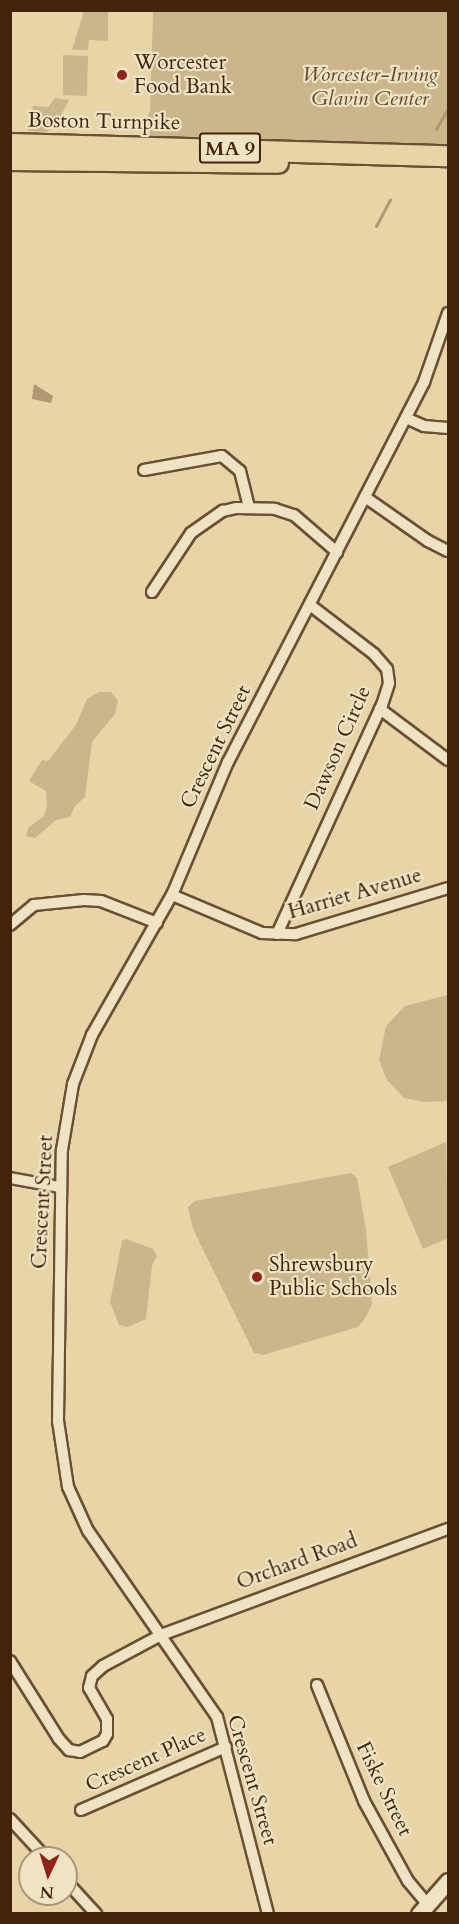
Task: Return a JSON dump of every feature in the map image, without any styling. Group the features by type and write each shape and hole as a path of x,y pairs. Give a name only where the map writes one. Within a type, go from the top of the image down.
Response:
{"highway":[{"name":"Boston Turnpike","path":"10,144 448,156"},
{"name":"Boston Turnpike","path":"10,160 448,166"}],"main road":[{"path":"423,1909 448,1881"}],"street":[{"name":"Crescent Street","path":"268,1914 226,1746 214,1711 84,1524 61,1460 59,1187 63,1143 80,1065 110,1001 172,895 228,762 406,418 447,329 448,313"},
{"path":"406,418 424,426 448,428"},
{"path":"144,470 222,456 240,471 249,507"},
{"path":"365,497 428,542 448,551"},
{"path":"152,592 191,533 223,511 249,507 294,516 337,552"},
{"name":"Dawson Circle","path":"277,934 380,710 389,683 383,662 310,605"},
{"path":"380,710 448,760"},
{"name":"Harriet Avenue","path":"172,895 249,928 277,934 314,930 448,888"},
{"path":"10,925 33,905 84,900 101,901 157,923"},
{"path":"10,1178 59,1187"},
{"name":"Orchard Road","path":"10,1661 59,1739 69,1750 80,1752 103,1741 107,1734 107,1719 89,1688 92,1676 103,1666 161,1635 448,1529"},
{"name":"Fiske Street","path":"317,1685 364,1801 423,1909"},
{"name":"Crescent Place","path":"81,1810 226,1746"},
{"path":"10,1819 34,1846"},
{"path":"78,1894 96,1914"}],"green space":[{"path":"84,11 108,11 108,41 89,40 88,50 72,50"},
{"name":"Worcester-Irving Glavin Center","path":"153,11 448,11 448,165 149,156 150,126 144,124 150,111"},
{"path":"63,55 88,56 87,96 63,95"},
{"path":"55,98 69,100 56,124 47,132 28,131 33,106 48,107"},
{"path":"99,692 111,692 118,701 115,714 92,742 85,797 75,806 70,817 56,820 35,838 26,836 28,828 44,816 47,806 46,791 29,781 42,760 48,761 76,725 87,699"},
{"path":"448,995 448,1101 424,1102 404,1098 387,1080 379,1060 386,1026 405,1006"},
{"path":"446,1142 448,1238 423,1249 388,1167"},
{"path":"351,1173 357,1178 366,1230 372,1304 366,1317 358,1327 263,1355 254,1353 193,1229 188,1207 195,1201"},
{"path":"126,1239 153,1249 157,1256 152,1266 146,1319 128,1327 119,1325 110,1302 122,1241"}],"shaded area":[{"path":"34,384 53,396 51,403 32,399"}],"waterway":[{"path":"436,129 448,108"},
{"path":"376,226 390,200"}],"place":[{"name":"Worcester Food Bank","path":"122,75"},
{"name":"Shrewsbury Public Schools","path":"257,1277"}]}
